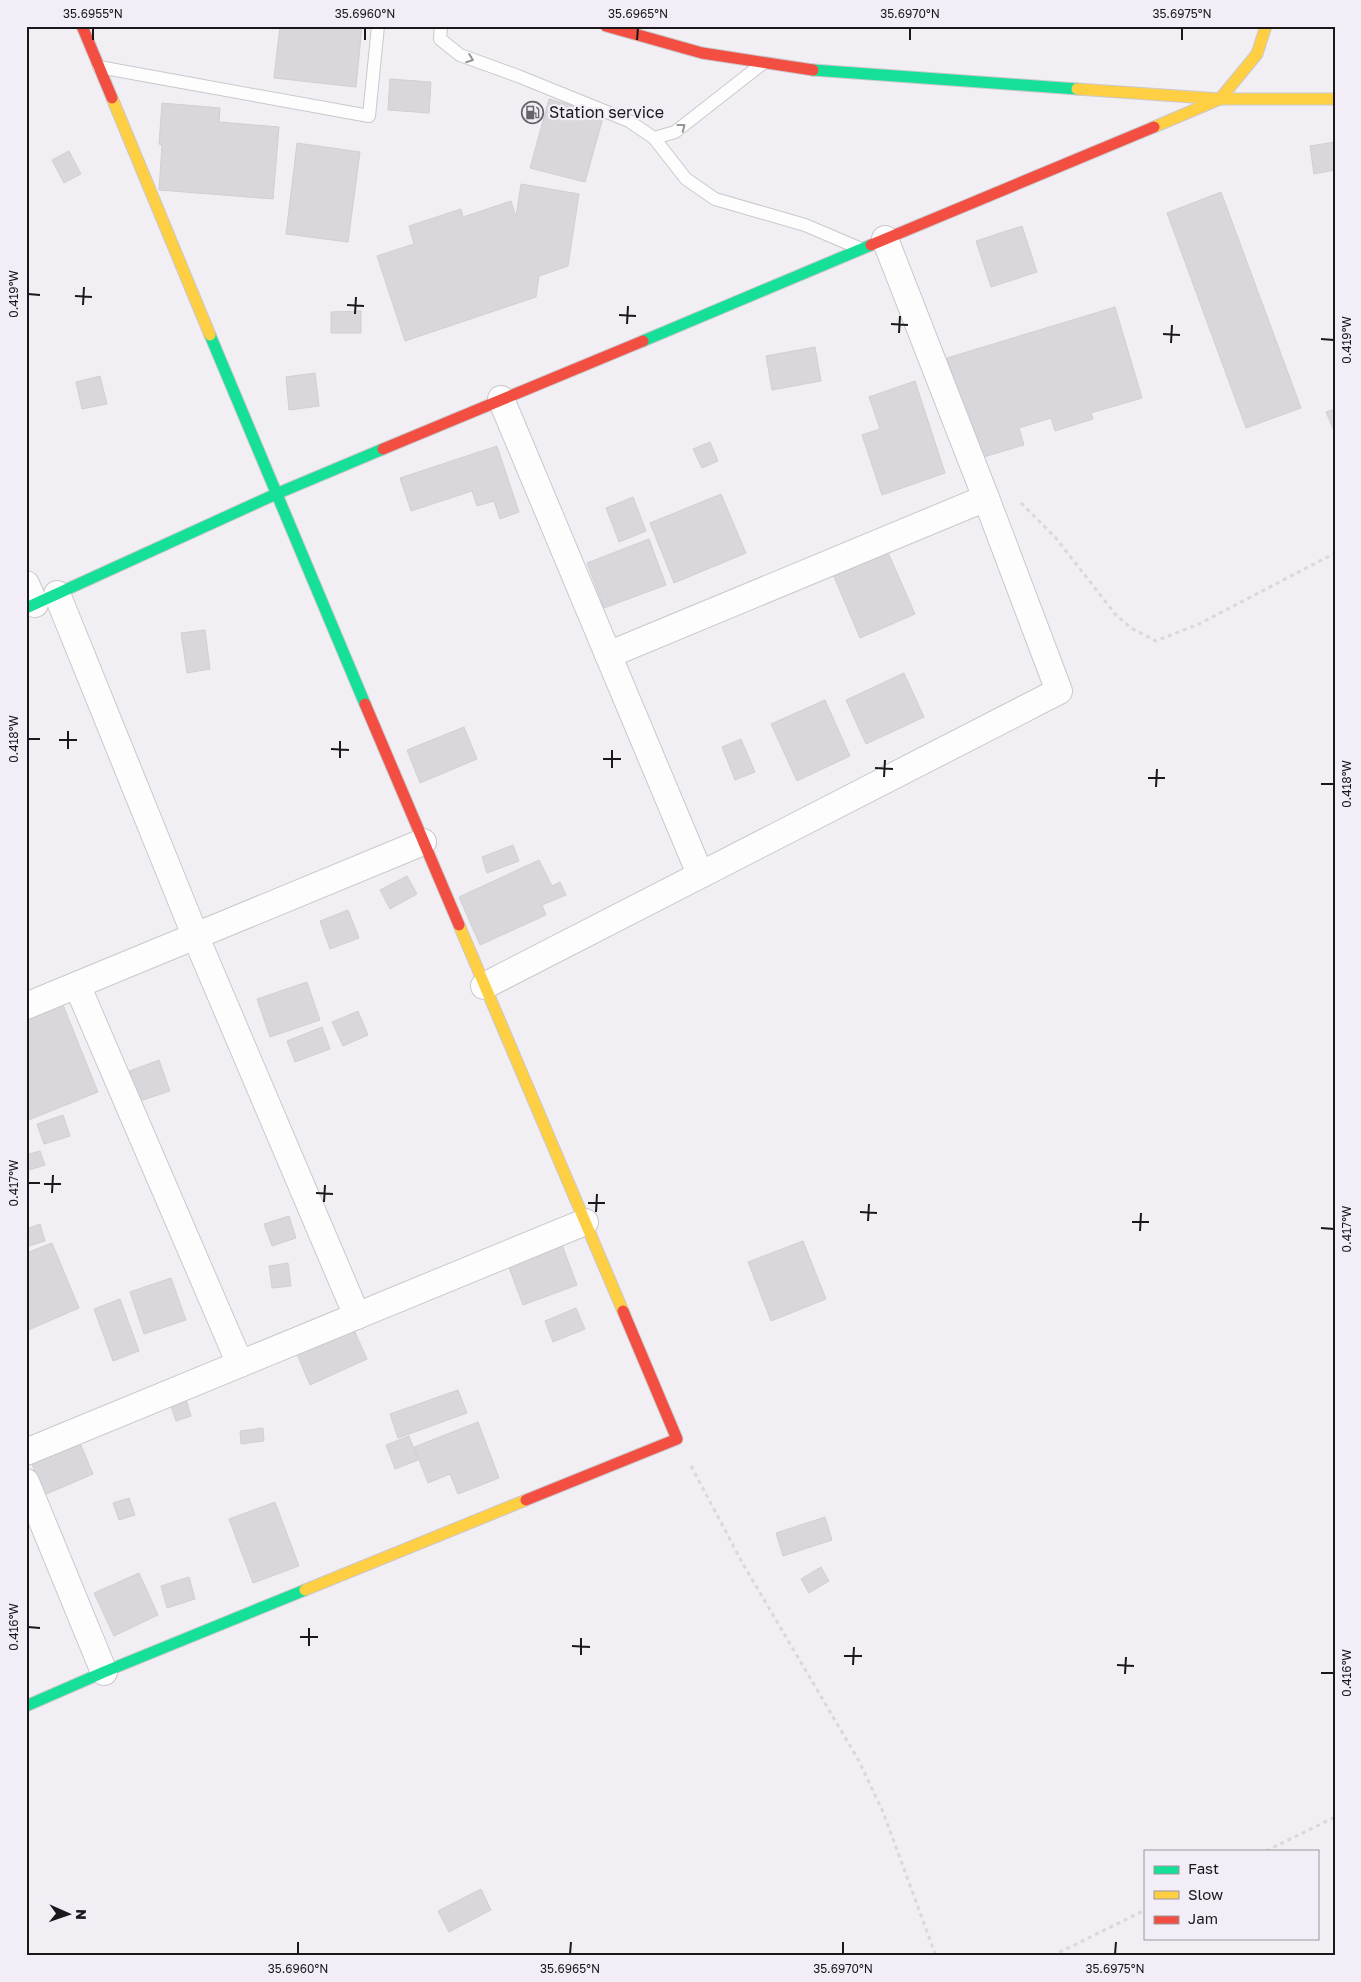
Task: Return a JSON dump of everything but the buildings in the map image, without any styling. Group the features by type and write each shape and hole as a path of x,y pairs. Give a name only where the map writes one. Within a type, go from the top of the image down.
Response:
{"street":[{"path":"26,1706 104,1672 677,1439 276,494 82,26"},
{"path":"606,26 702,53 818,71 1220,100 1335,99"},
{"path":"357,1316 195,935 36,598 500,399 1220,100 1257,54 1266,26"},
{"path":"484,986 1059,691 986,498 873,244"},
{"path":"500,399 700,874"},
{"path":"608,655 986,498"},
{"path":"26,1006 424,842"},
{"path":"77,985 240,1364"},
{"path":"26,1452 584,1222"},
{"path":"26,1482 104,1672"}],"lane":[{"path":"99,67 369,116 378,26"},
{"path":"440,26 440,39 460,55 518,76 629,121 654,138 686,180 715,199 873,244"},
{"path":"654,138 676,132 764,63"}],"path":[{"path":"986,498 1002,492 1017,498 1055,537 1116,615 1131,628 1156,641 1199,624 1335,553"},
{"path":"677,1439 743,1564 859,1761 883,1812 936,1956"},
{"path":"1268,1850 1335,1817"},
{"path":"1052,1956 1144,1910"}],"traffic: fast":[{"path":"813,70 1077,89"},
{"path":"643,341 871,245"},
{"path":"210,335 365,704"},
{"path":"26,608 276,494 383,449"},
{"path":"26,1706 305,1590"}],"traffic: slow":[{"path":"1154,127 1220,99 1257,54 1266,26"},
{"path":"1077,89 1220,99 1335,99"},
{"path":"112,98 210,335"},
{"path":"459,925 623,1311"},
{"path":"305,1590 526,1500"}],"traffic: jam":[{"path":"82,26 112,98"},
{"path":"606,26 702,53 813,70"},
{"path":"871,245 1154,127"},
{"path":"383,449 643,341"},
{"path":"365,704 459,925"},
{"path":"526,1500 677,1439 623,1311"}],"place":[{"name":"Station service","path":"533,112"}]}
